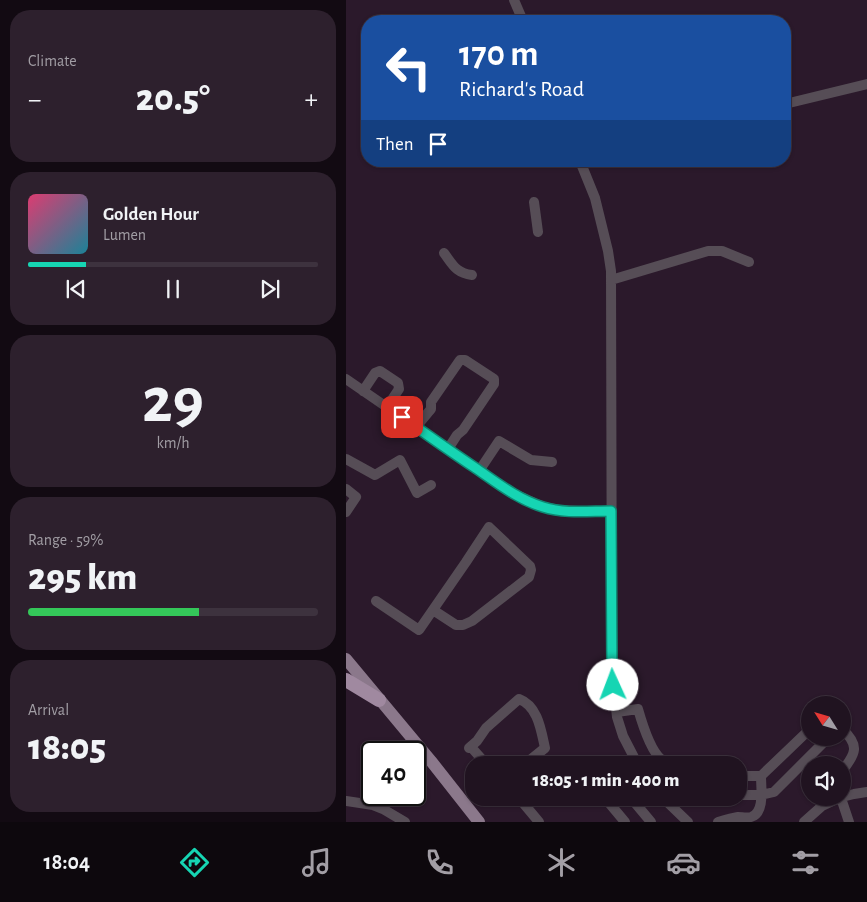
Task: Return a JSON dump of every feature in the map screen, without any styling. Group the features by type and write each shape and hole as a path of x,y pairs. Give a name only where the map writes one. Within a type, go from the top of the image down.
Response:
{"highway":[{"path":"346,680 380,700"}],"main road":[{"path":"346,659 479,822"}],"street":[{"path":"514,0 520,15"},
{"path":"791,103 867,84"},
{"path":"586,167 608,251 611,280 612,674 617,712 623,736 633,756"},
{"path":"534,202 538,232"},
{"path":"611,280 708,251 722,251 750,262"},
{"path":"444,253 454,267 463,273 472,274"},
{"path":"416,428 431,409 431,402 460,360 465,360 494,379 494,384 448,449"},
{"path":"363,391 375,373 380,371 398,383 399,388 387,407"},
{"path":"346,379 510,492 544,507 559,510 611,511"},
{"path":"479,471 499,442 531,460 552,462"},
{"path":"346,459 375,475 400,460 417,493 431,485"},
{"path":"346,489 356,497 346,512"},
{"path":"376,601 419,630 489,526 530,566 529,577 472,621 463,625 456,625 433,610"},
{"path":"478,756 470,748 486,728 519,700 532,708 540,724 545,748 535,756"},
{"path":"617,712 638,709 643,728 658,756"},
{"path":"747,776 761,776 801,738"},
{"path":"851,740 854,746 854,754 851,760"},
{"path":"747,795 761,795 774,792 820,746"},
{"path":"718,822 738,817 751,817 759,810 761,805 761,776"},
{"path":"851,795 866,791"},
{"path":"346,801 373,805 405,822"},
{"path":"526,806 539,822"},
{"path":"612,806 625,822"},
{"path":"638,806 651,822"},
{"path":"671,806 688,822"},
{"path":"804,822 822,806"},
{"path":"843,806 845,820"}],"route":[{"path":"402,417 510,492 530,502 559,510 611,511 613,685"}]}
